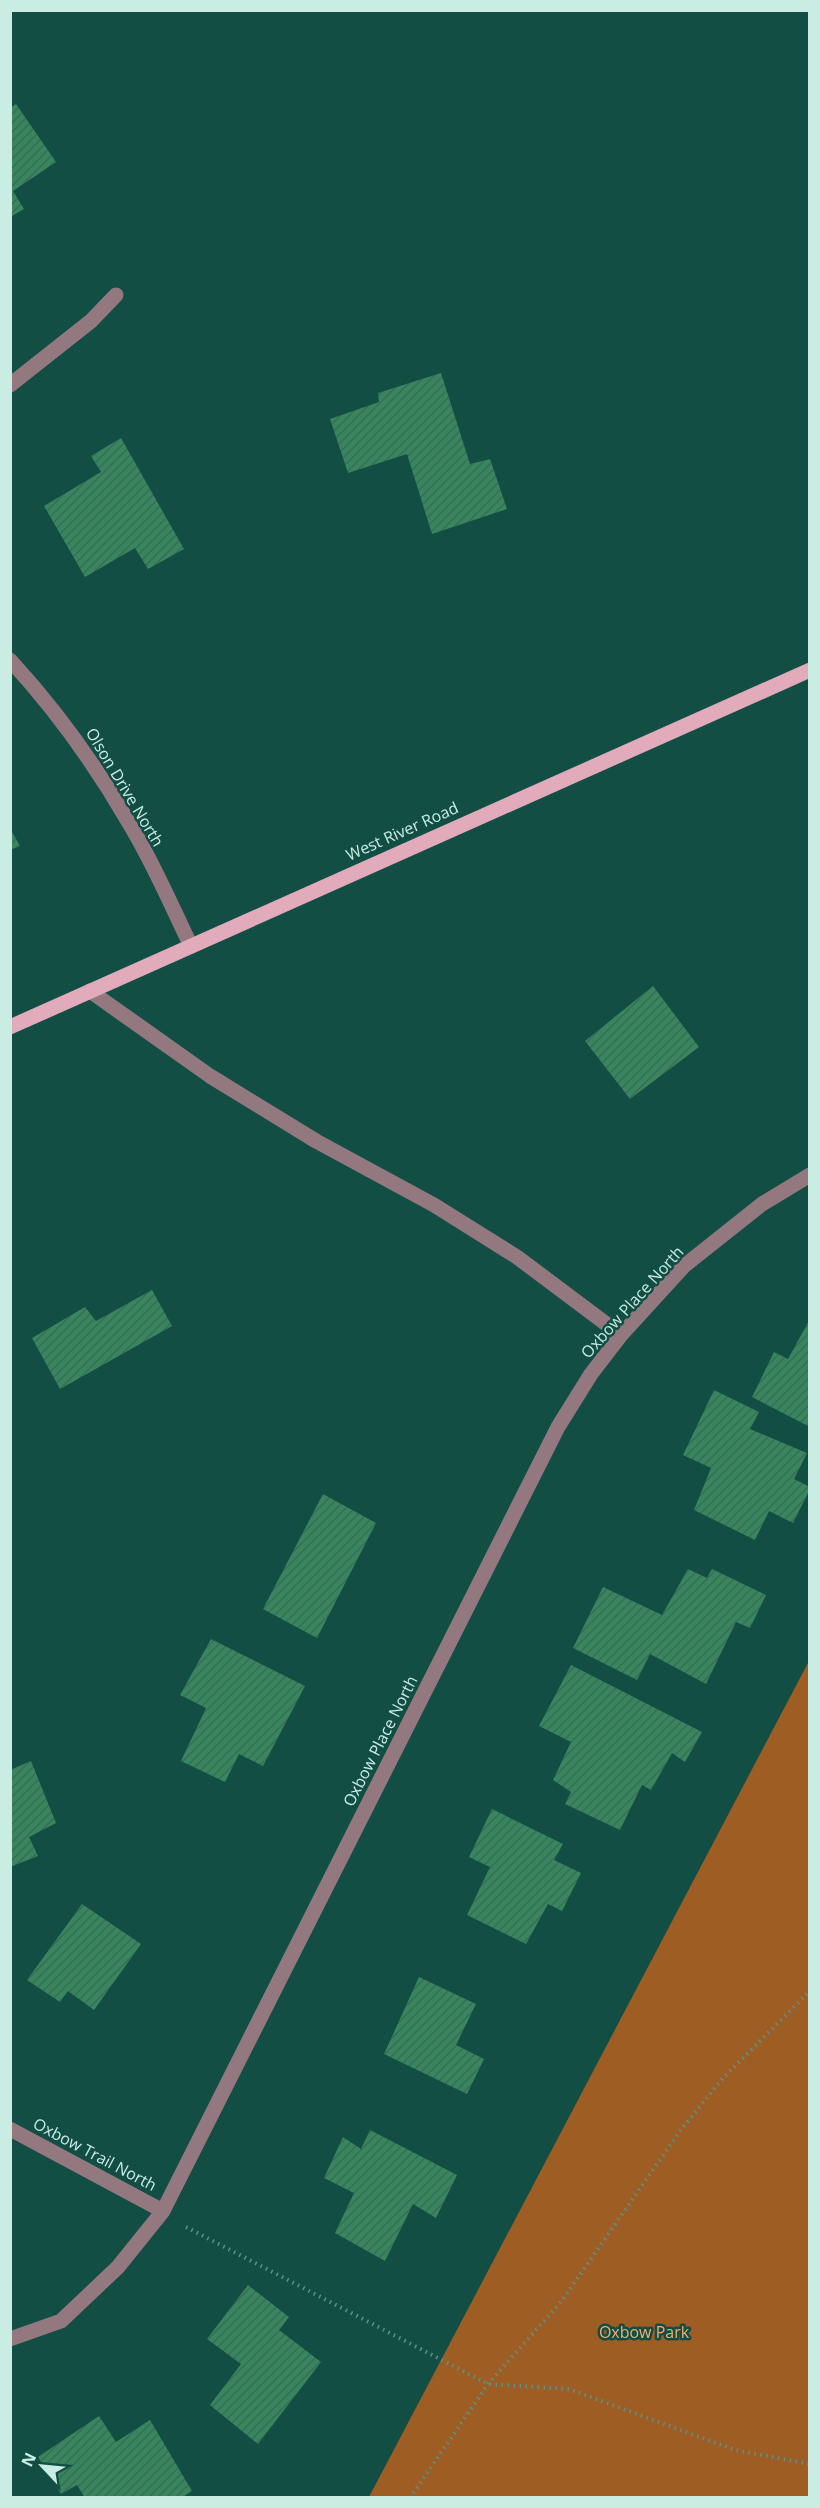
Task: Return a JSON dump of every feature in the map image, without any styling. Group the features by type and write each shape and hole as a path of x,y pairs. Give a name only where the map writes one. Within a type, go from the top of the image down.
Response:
{"main road":[{"name":"West River Road","path":"10,1027 810,670"}],"street":[{"path":"10,385 91,321 116,295"},
{"name":"Olson Drive North","path":"10,660 43,696 87,754 131,825 191,946"},
{"path":"90,991 210,1076 316,1140 434,1205 517,1257 621,1335"},
{"name":"Oxbow Place North","path":"10,2339 61,2321 118,2267 163,2211 558,1427 591,1374 621,1335 684,1266 762,1204 810,1175"},
{"name":"Oxbow Trail North","path":"10,2129 163,2211"}],"path":[{"path":"410,2498 488,2384 561,2302 680,2131 723,2078 810,1991"},
{"path":"163,2211 194,2233 488,2384 569,2389 735,2450 810,2464"}],"green space":[{"name":"Oxbow Park","path":"809,1661 809,2497 369,2497"}],"building":[{"path":"16,104 56,162 13,191 24,209 10,217 10,108"},
{"path":"441,373 470,464 490,459 507,509 432,534 407,454 348,473 330,419 379,402 378,393"},
{"path":"121,438 184,549 148,569 135,548 85,577 44,506 101,472 91,456"},
{"path":"10,828 20,846 10,850"},
{"path":"653,986 699,1047 630,1099 585,1041"},
{"path":"152,1290 172,1326 60,1389 32,1338 85,1307 96,1321"},
{"path":"810,1319 810,1427 752,1397 774,1352 788,1359"},
{"path":"714,1390 759,1412 750,1429 807,1453 794,1479 810,1489 793,1523 769,1511 755,1540 694,1510 711,1468 683,1455"},
{"path":"323,1494 376,1523 317,1638 263,1609"},
{"path":"688,1569 707,1578 712,1569 766,1595 750,1628 736,1622 706,1684 650,1654 637,1680 573,1648 603,1587 662,1615"},
{"path":"211,1639 305,1686 263,1766 239,1754 225,1782 181,1761 206,1708 180,1695"},
{"path":"571,1665 702,1732 685,1762 672,1753 651,1790 642,1785 620,1830 565,1804 571,1792 553,1780 571,1742 539,1726"},
{"path":"31,1761 56,1823 29,1837 38,1856 10,1867 10,1770"},
{"path":"492,1809 563,1844 554,1860 581,1873 562,1911 548,1904 526,1944 467,1915 490,1867 469,1857"},
{"path":"82,1904 141,1944 94,2010 68,1991 60,2002 27,1980"},
{"path":"419,1977 476,2004 456,2045 484,2059 467,2094 384,2054"},
{"path":"370,2130 457,2175 436,2218 413,2204 385,2261 335,2233 354,2193 324,2178 343,2137 361,2149"},
{"path":"248,2285 289,2317 279,2330 321,2362 258,2444 210,2405 241,2364 207,2339"},
{"path":"99,2416 116,2442 150,2420 192,2491 181,2498 85,2498 77,2485 61,2494 38,2457"}]}
